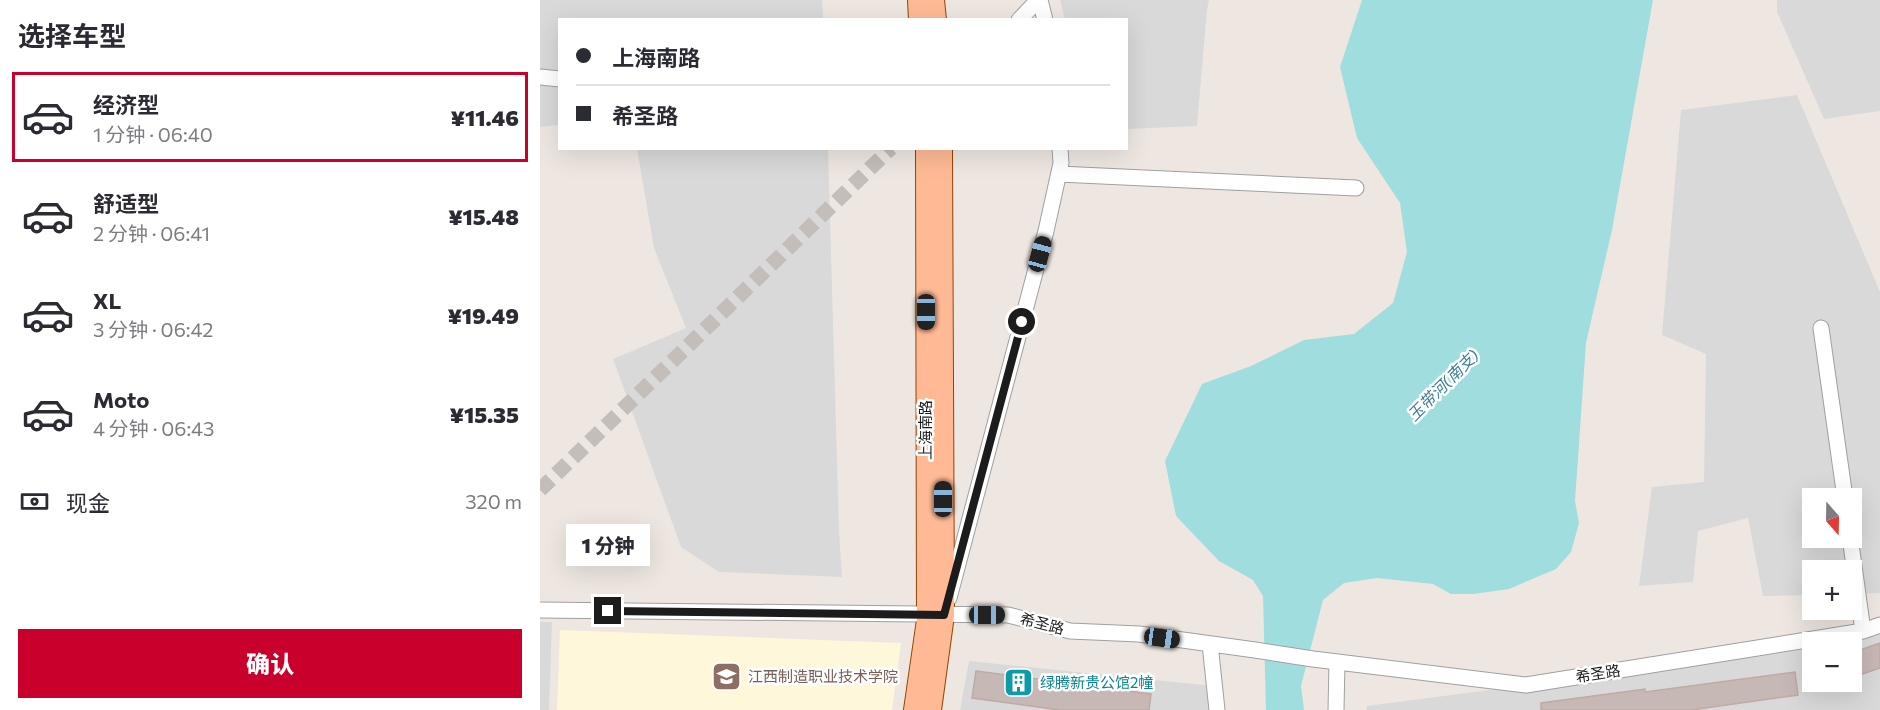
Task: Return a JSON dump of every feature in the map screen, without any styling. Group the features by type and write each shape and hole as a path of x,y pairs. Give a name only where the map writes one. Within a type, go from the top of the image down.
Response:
{"main road":[{"path":"918,0 919,18"},
{"path":"934,0 936,18"},
{"name":"上海南路","path":"914,710 936,615 926,150"},
{"name":"上海南路","path":"931,710 936,615 942,150"}],"street":[{"path":"1021,18 1039,0 1044,18"},
{"path":"540,77 558,79"},
{"name":"上海南路","path":"936,615 1046,231 1061,163 1060,150"},
{"path":"1059,174 1356,188"},
{"path":"1821,328 1844,488"},
{"path":"1852,548 1863,631"},
{"name":"希圣路","path":"540,610 1008,615 1070,631 1139,634 1313,660 1527,685 1863,631 1880,625"},
{"path":"1210,644 1217,710"},
{"path":"1336,710 1337,662"}],"shaded area":[{"path":"540,0 822,0 823,18 558,18 558,125 540,127"},
{"path":"1060,0 1209,0 1197,126 1128,129 1128,18 1065,18"},
{"path":"1777,0 1880,0 1880,111 1824,119 1777,12"},
{"path":"1797,95 1880,292 1880,593 1862,594 1862,560 1802,560 1802,595 1763,596 1748,518 1698,531 1693,582 1639,586 1652,487 1704,482 1706,354 1662,335 1681,110"},
{"path":"637,150 828,150 842,577 719,572 681,547 613,359 686,328 654,248"},
{"path":"540,622 552,622 549,710 540,710"},
{"name":"江西制造职业技术学院","path":"560,630 901,643 892,710 557,710"},
{"path":"1880,634 1880,710 1367,710 1367,706 1802,649 1802,692 1862,692 1862,640"},
{"path":"969,661 1213,686 1214,710 960,710"}],"water":[{"name":"玉带河(南支)","path":"1362,0 1653,0 1612,230 1586,343 1575,501 1579,523 1571,552 1556,569 1509,589 1473,594 1451,594 1433,584 1377,578 1344,583 1323,600 1301,686 1304,710 1266,710 1263,596 1253,580 1219,561 1176,516 1165,461 1202,384 1251,366 1304,340 1354,334 1393,303 1407,252 1400,203 1357,138 1340,67"}],"building":[{"path":"1880,643 1880,668 1862,674 1862,649"},
{"name":"绿腾新贵公馆2幢","path":"976,671 1151,694 1149,710 1060,710 972,698"},
{"path":"1795,672 1798,695 1691,710 1541,710 1541,703"}],"tunnel":[{"path":"540,490 889,150"}],"place":[{"name":"江西制造职业技术学院","path":"727,677"},
{"name":"绿腾新贵公馆2幢","path":"1019,683"}],"route":[{"path":"608,611 944,615 1022,322"}]}
